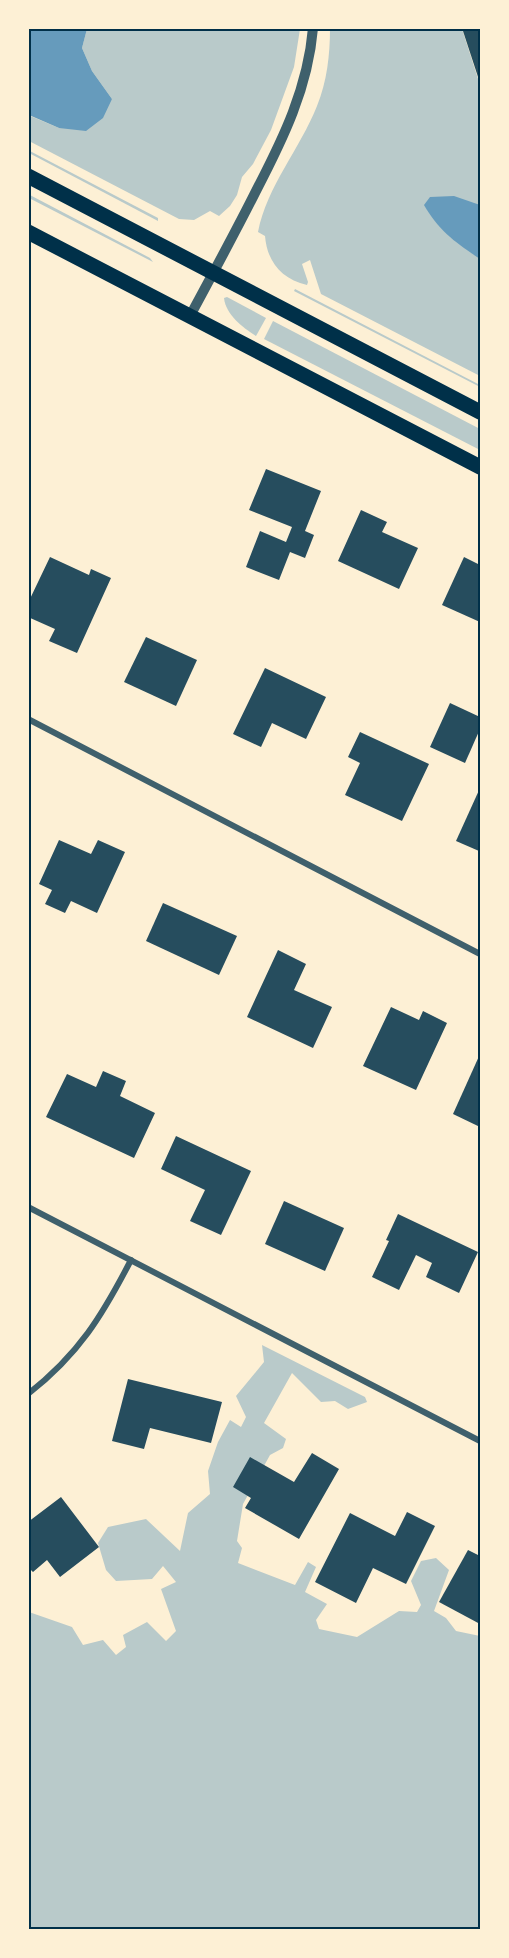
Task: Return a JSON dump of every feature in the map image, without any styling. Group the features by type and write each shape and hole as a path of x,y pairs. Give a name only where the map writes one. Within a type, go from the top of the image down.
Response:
{"main road":[{"path":"28,176 480,412"},
{"path":"28,232 480,467"}],"street":[{"path":"190,316 285,135 302,90 311,50 313,28"},
{"path":"28,719 480,954"},
{"path":"28,1207 480,1441"},
{"path":"28,1394 46,1380 82,1343 105,1310 131,1260"}],"shaded area":[{"path":"87,29 300,29 294,67 271,130 253,164 242,177 237,195 230,206 219,216 210,211 194,220 179,219 29,141 28,115 59,128 112,99 92,71 82,48"},
{"path":"330,29 462,29 480,85 480,376 321,294 310,260 302,264 307,285 290,278 272,261 265,236 258,232 262,215 276,183 310,122 320,97 327,68"},
{"path":"28,150 158,218 158,221 29,153"},
{"path":"28,194 150,258 153,262 29,198"},
{"path":"295,289 480,385 480,387 294,291"},
{"path":"227,297 266,318 256,336 240,325 231,315 225,304 224,298"},
{"path":"273,321 480,429 480,450 264,339"},
{"path":"262,1345 365,1397 367,1402 348,1409 335,1401 321,1402 292,1373 264,1423 286,1439 283,1448 270,1455 243,1504 237,1541 242,1548 238,1563 295,1585 308,1562 316,1567 305,1592 327,1604 316,1620 319,1629 357,1637 399,1611 417,1612 421,1605 411,1581 421,1561 436,1558 449,1570 434,1611 446,1618 456,1631 480,1636 480,1929 29,1930 29,1612 72,1627 83,1645 103,1640 116,1655 126,1647 123,1635 147,1622 166,1641 176,1631 161,1589 176,1582 163,1566 152,1579 116,1581 106,1570 98,1543 108,1527 146,1519 180,1551 188,1513 210,1494 208,1471 218,1442 230,1420 241,1427 246,1417 236,1396 264,1362"}],"water":[{"path":"29,28 87,29 82,48 92,71 112,99 103,118 86,131 59,128 29,115"},
{"path":"454,196 480,205 480,259 449,236 424,205 430,197"}],"building":[{"path":"462,28 480,28 480,83"},
{"path":"266,469 321,491 305,531 314,535 305,558 290,552 279,580 246,567 260,531 286,542 292,527 249,510"},
{"path":"361,510 387,522 382,532 418,548 399,589 338,561"},
{"path":"50,557 89,575 91,569 111,578 77,653 49,641 55,629 28,617 28,603"},
{"path":"464,557 480,565 480,622 442,605"},
{"path":"146,637 197,660 176,706 124,682"},
{"path":"265,668 326,697 306,739 272,723 261,747 233,734"},
{"path":"450,703 480,717 480,729 465,763 430,747"},
{"path":"360,732 429,764 402,821 345,795 360,763 348,757"},
{"path":"480,788 480,847 479,851 456,841"},
{"path":"59,840 91,854 98,840 125,852 97,913 71,901 65,913 45,904 52,890 39,884"},
{"path":"163,903 237,936 219,975 146,941"},
{"path":"278,950 306,964 294,990 332,1007 313,1048 247,1017"},
{"path":"391,1007 419,1020 423,1011 447,1023 416,1090 363,1066"},
{"path":"480,1054 480,1127 453,1114"},
{"path":"103,1071 126,1081 120,1096 155,1113 134,1158 46,1117 67,1074 96,1087"},
{"path":"176,1136 251,1171 221,1235 190,1221 205,1190 161,1169"},
{"path":"284,1201 344,1228 325,1271 265,1244"},
{"path":"398,1214 478,1252 459,1293 426,1277 432,1263 416,1255 399,1290 372,1277 389,1241 386,1240"},
{"path":"128,1379 222,1402 211,1443 150,1428 144,1449 112,1441"},
{"path":"312,1453 339,1469 299,1539 245,1508 251,1498 233,1487 250,1457 294,1482"},
{"path":"61,1497 99,1547 60,1577 47,1560 33,1572 28,1567 28,1522"},
{"path":"407,1512 435,1526 406,1584 373,1568 356,1603 315,1582 350,1513 395,1536"},
{"path":"468,1550 480,1556 480,1624 439,1602"}]}
